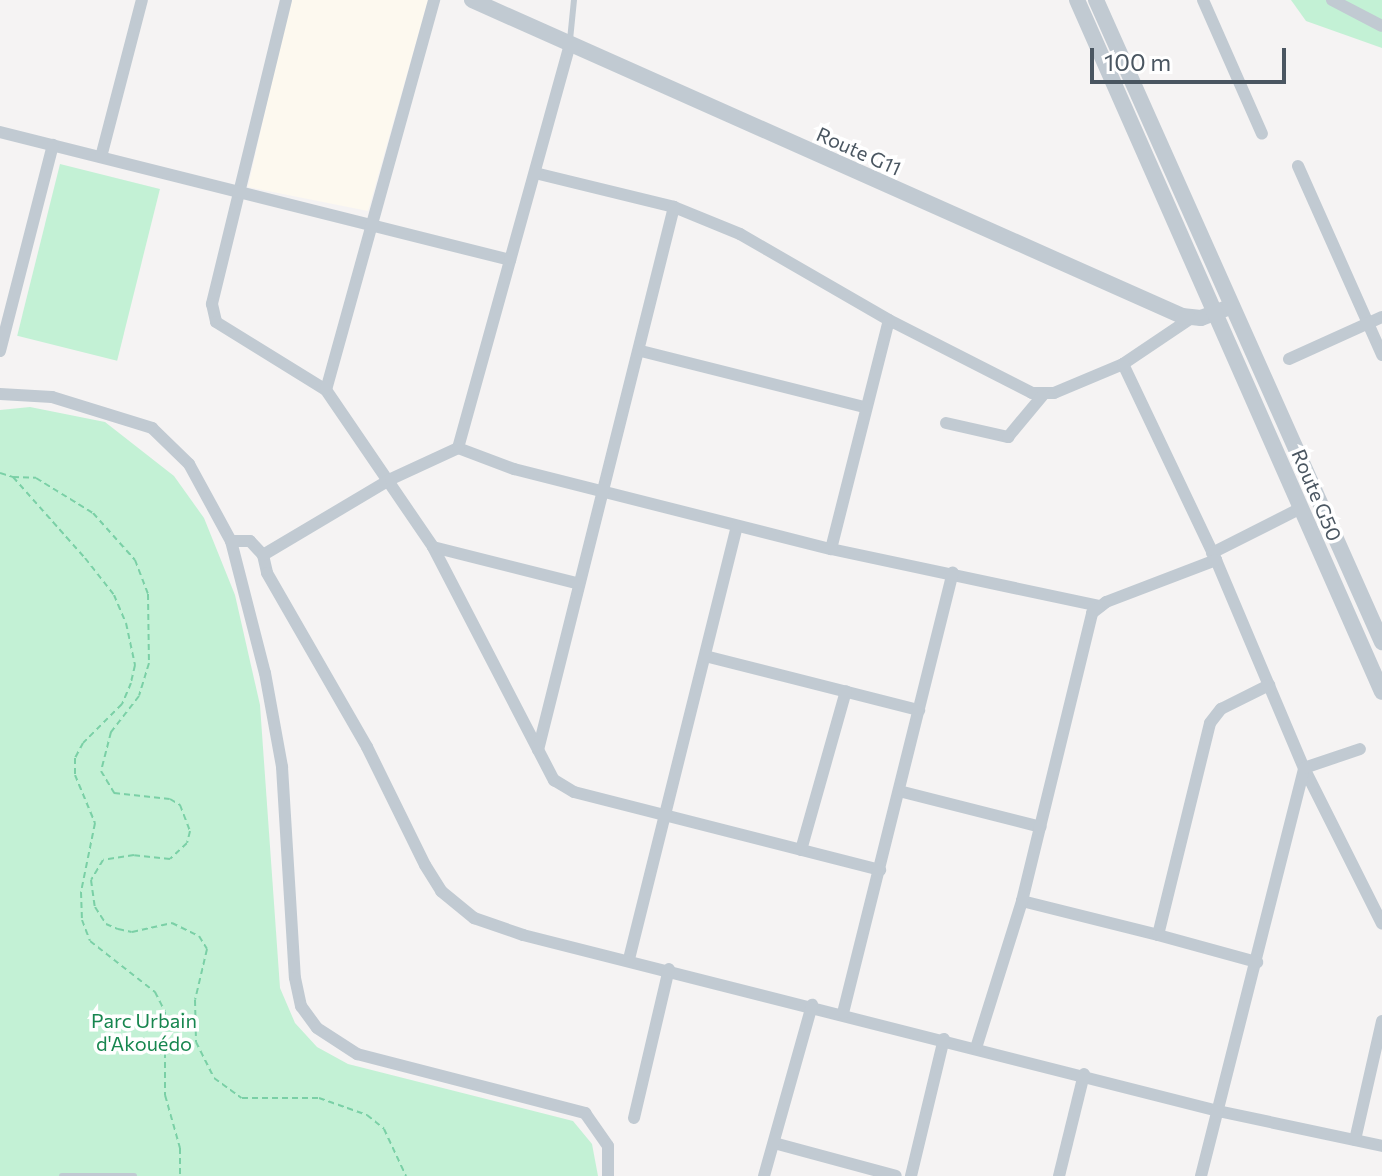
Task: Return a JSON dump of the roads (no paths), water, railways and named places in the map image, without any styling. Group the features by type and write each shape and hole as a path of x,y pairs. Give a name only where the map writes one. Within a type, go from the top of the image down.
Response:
{"street":[{"path":"101,157 142,0"},
{"path":"286,0 212,313 222,326 287,361 326,390 391,479 433,547 538,750 563,787 880,870"},
{"path":"326,390 434,0"},
{"name":"Route G11","path":"472,0 1190,319"},
{"path":"1077,0 1225,309"},
{"path":"1096,0 1225,309"},
{"path":"1203,0 1262,134"},
{"path":"1332,0 1382,26"},
{"path":"458,448 570,44"},
{"path":"0,132 510,260"},
{"path":"0,351 53,145"},
{"path":"1298,166 1382,355"},
{"path":"535,173 674,207 740,234 889,320 1017,387 1043,395"},
{"path":"538,750 576,583 605,491 674,207"},
{"path":"0,287 16,291"},
{"path":"946,423 1008,437 1017,432 1043,395 1123,364 1190,319 1225,309"},
{"name":"Route G50","path":"1225,309 1301,508 1382,692"},
{"name":"Route G50","path":"1225,309 1382,642"},
{"path":"1289,359 1382,317"},
{"path":"831,549 864,407 889,320"},
{"path":"641,351 864,407"},
{"path":"1123,364 1214,556 1304,768 1382,924"},
{"path":"0,394 52,397 109,410 152,428 189,464 231,541 262,658 282,767 301,1006 317,1028 357,1054 585,1113 608,1146 608,1176"},
{"path":"263,555 391,479 458,448 514,469 737,526 1100,606"},
{"path":"976,1048 1022,901 1089,622 1100,606 1214,556 1301,508"},
{"path":"629,959 737,526"},
{"path":"231,541 250,541 263,555 267,573 441,891 457,907 495,926 1084,1074 1218,1111 1382,1146"},
{"path":"433,547 576,583"},
{"path":"843,1013 953,573"},
{"path":"705,656 919,710"},
{"path":"1158,935 1210,723 1221,709 1269,685"},
{"path":"801,850 846,691"},
{"path":"1304,768 1360,749"},
{"path":"1201,1176 1304,768"},
{"path":"899,791 1041,827"},
{"path":"1022,901 1257,962"},
{"path":"634,1118 669,969"},
{"path":"764,1176 812,1005"},
{"path":"1355,1140 1382,1021"},
{"path":"911,1176 944,1039"},
{"path":"1059,1176 1084,1074"},
{"path":"774,1143 896,1176"}],"lane":[{"path":"570,44 574,0"},
{"path":"62,1176 134,1176"}],"park label":[{"name":"Parc Urbain d'Akouédo","path":"144,1032"}]}
